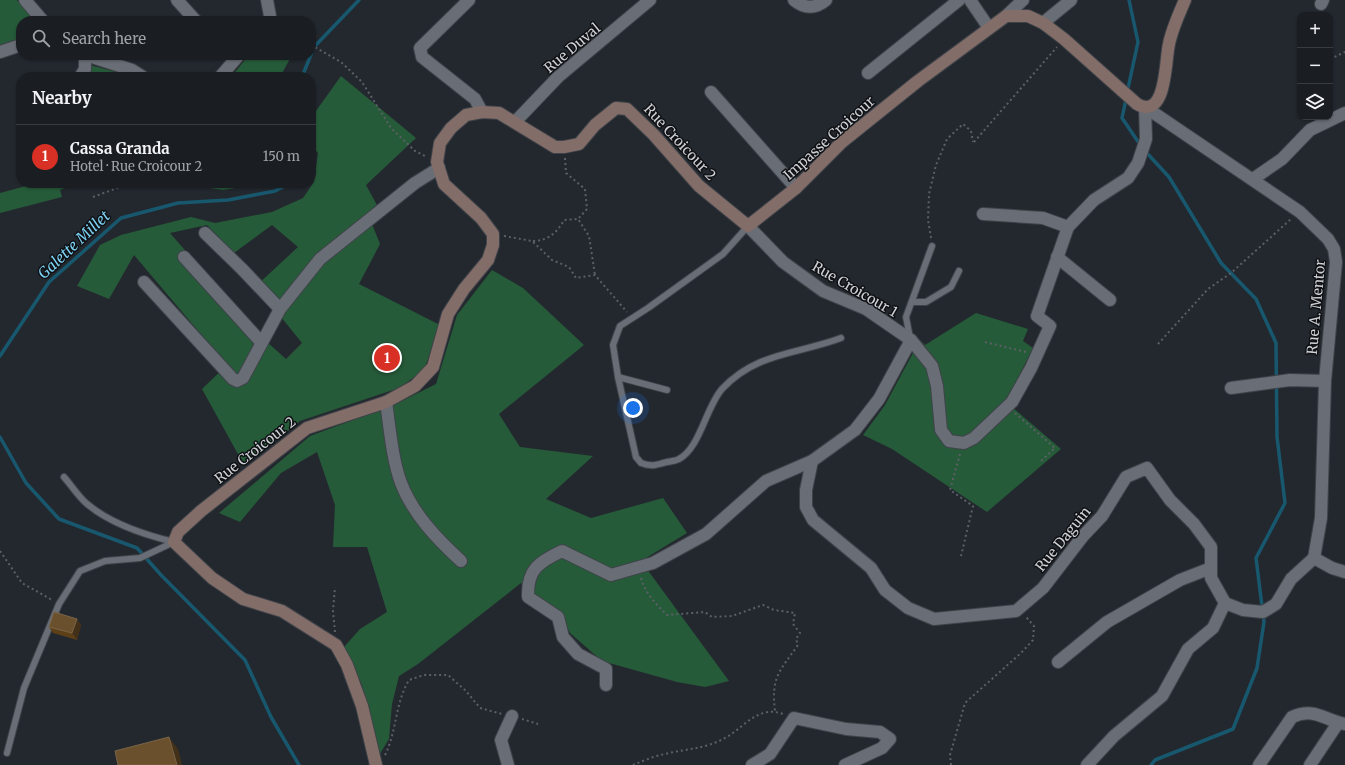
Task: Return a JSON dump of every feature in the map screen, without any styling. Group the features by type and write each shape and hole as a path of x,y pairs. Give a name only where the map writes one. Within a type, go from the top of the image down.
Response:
{"street":[{"path":"25,0 39,16"},
{"path":"177,0 191,16"},
{"path":"267,0 270,16"},
{"path":"469,0 420,48 422,57 475,99 482,112"},
{"name":"Rue Duval","path":"515,122 558,77 650,0"},
{"path":"794,0 804,7 812,8 826,0"},
{"path":"868,73 960,0"},
{"path":"970,0 989,28"},
{"path":"1006,16 1023,0"},
{"path":"1043,23 1071,0"},
{"path":"1006,16 1028,16 1043,23 1064,39 1121,92 1145,107 1156,103 1162,92 1169,43 1185,0"},
{"name":"Impasse Croicour","path":"748,226 796,188 842,142 918,81 1006,16"},
{"path":"0,52 16,47"},
{"path":"83,72 85,69 86,60"},
{"path":"101,60 135,72"},
{"path":"223,72 232,60"},
{"path":"711,92 796,188"},
{"path":"964,444 974,438 1012,402 1037,355 1050,326 1037,316 1068,227 1094,200 1128,178 1138,163 1146,139 1145,107"},
{"name":"Rue A. Mentor","path":"1145,107 1300,212 1328,239 1334,249 1336,262 1325,381 1321,518 1314,558"},
{"name":"Rue Croicour 2","path":"564,147 579,144 595,125 616,108 627,109 654,135 699,186 748,226"},
{"path":"493,234 481,218 444,184 438,165 440,144 451,128 466,115 482,112 499,113 555,147 564,147"},
{"path":"1253,179 1282,159 1310,130 1345,113"},
{"path":"144,282 233,379 240,380 243,378 280,309 320,259 438,165"},
{"path":"983,214 1043,218 1068,227"},
{"name":"Rue Croicour 1","path":"748,226 783,262 823,291 866,309 911,340 932,366 937,386 941,430 949,441 964,444"},
{"path":"205,233 280,309"},
{"name":"Rue Croicour 2","path":"174,542 178,532 201,511 307,428 386,402 415,386 433,367 448,314 464,289 488,260 493,245 493,234"},
{"path":"184,257 261,342"},
{"path":"1057,257 1110,300"},
{"path":"606,685 606,669 578,654 563,638 558,617 528,597 527,582 540,562 562,551 611,575 653,563 706,534 766,481 812,461 855,430 879,399 911,340"},
{"path":"1231,388 1290,380 1325,381"},
{"path":"386,402 396,466 402,485 420,517 438,540 461,561"},
{"name":"Rue Daguin","path":"812,461 806,490 806,507 813,520 871,568 885,590 908,608 934,619 1016,611 1043,588 1084,536 1102,516 1126,477 1147,468 1170,500 1194,524 1211,547 1210,578 1226,603"},
{"path":"174,542 212,578 243,600 282,611 336,645 347,665 362,706 379,763"},
{"path":"1088,765 1114,736 1162,696 1188,649 1213,628 1226,603 1243,610 1263,612 1276,604 1291,579 1314,558 1332,568 1345,572"},
{"path":"1058,662 1107,622 1180,580 1211,568"},
{"path":"1259,765 1292,717 1299,714 1314,713 1341,723 1310,765"},
{"path":"508,765 501,740 512,716"},
{"path":"752,765 770,754 794,718 846,729 880,732 890,739 882,748 845,765"}],"lane":[{"name":"Impasse Croicour","path":"748,226 723,254 648,308 620,326 613,345 618,377 636,457 641,463 654,466 679,459 690,449 712,405 722,390 742,372 774,356 841,338"},
{"path":"911,340 906,317 932,246"},
{"path":"912,302 926,302 952,287 958,271"},
{"path":"618,377 667,390"},
{"path":"64,477 86,503 111,519 158,538 174,542"},
{"path":"7,753 24,688 59,604 80,571 105,561 140,558 174,542"}],"path":[{"path":"932,246 928,220 929,194 936,165 947,139 963,124 971,131 973,142 1064,39"},
{"path":"316,48 341,62 362,82 391,128 415,151 438,165"},
{"path":"1333,58 1345,52"},
{"path":"493,234 532,241 544,241 559,228 564,220 578,219 587,209 585,189 566,173 564,147"},
{"path":"93,197 117,188"},
{"path":"1158,344 1208,289 1231,273 1300,212"},
{"path":"578,219 589,236 595,275 633,318"},
{"path":"532,241 552,260 569,267 576,278 595,275"},
{"path":"985,342 1037,355"},
{"path":"1008,406 1055,448 1041,462"},
{"path":"961,556 973,506 950,490 964,444"},
{"path":"0,551 22,583 59,604"},
{"path":"639,567 643,585 653,602 667,615 706,612 712,617 732,616 763,605 774,610 795,613 793,624 800,633 796,639 798,645 778,673 773,690 775,711"},
{"path":"335,587 333,611 336,645"},
{"path":"951,765 950,755 965,703 1021,654 1033,640 1034,626 1019,607"},
{"path":"379,763 391,743 402,693 409,680 424,675 448,675 466,691 480,708 538,724"},
{"path":"633,765 664,754 707,747 728,736 756,715 775,711 794,718"}],"green space":[{"path":"0,0 17,0 31,16 16,16 16,40 0,45"},
{"path":"245,60 289,60 283,72 235,72"},
{"path":"86,64 116,72 78,72"},
{"path":"341,76 416,138 366,185 378,207 368,214 380,244 359,284 440,325 424,370 399,388 300,421 244,465 202,389 227,365 134,255 109,299 77,286 100,245 121,235 191,217 215,223 272,212 303,198 310,188 316,188 318,153 316,151 316,111","holes":["207,225 234,253 272,225 298,247 256,286 302,343 286,359 257,333 170,233"]},
{"path":"18,188 65,188 60,190 62,197 0,213 0,193"},
{"path":"210,188 236,188 223,190"},
{"path":"492,270 523,288 584,345 499,414 520,447 593,456 546,499 591,518 663,498 687,533 641,561 729,681 705,687 677,682 602,661 570,633 559,611 533,594 521,583 418,664 399,676 392,704 389,739 378,757 368,718 362,685 344,647 360,629 387,612 367,547 333,547 335,505 317,452 281,473 240,522 219,513 310,436 396,404 436,384 457,315"},
{"path":"976,313 1028,329 1023,341 1033,348 1006,402 1061,449 987,512 892,449 863,435 885,405 920,340 925,345"}],"building":[{"path":"54,612 77,619 72,633 49,627"},
{"path":"169,737 177,765 118,765 115,751"}],"waterway":[{"name":"Galette Millet","path":"316,45 359,0"},
{"path":"1127,93 1138,42 1129,0"},
{"name":"Galette Millet","path":"304,72 309,60"},
{"path":"1126,99 1122,118 1141,146"},
{"path":"1145,151 1169,177 1221,263 1256,299 1276,343 1277,437 1285,503 1256,558 1264,622 1257,668 1233,729 1155,760 1151,765"},
{"name":"Galette Millet","path":"0,356 49,282 121,218 178,203 228,200 275,191 281,188"},
{"path":"0,437 26,483 59,519 137,548 161,575 245,660 271,717 299,765"}],"place":[{"name":"Cassa Granda","path":"387,358"}]}
